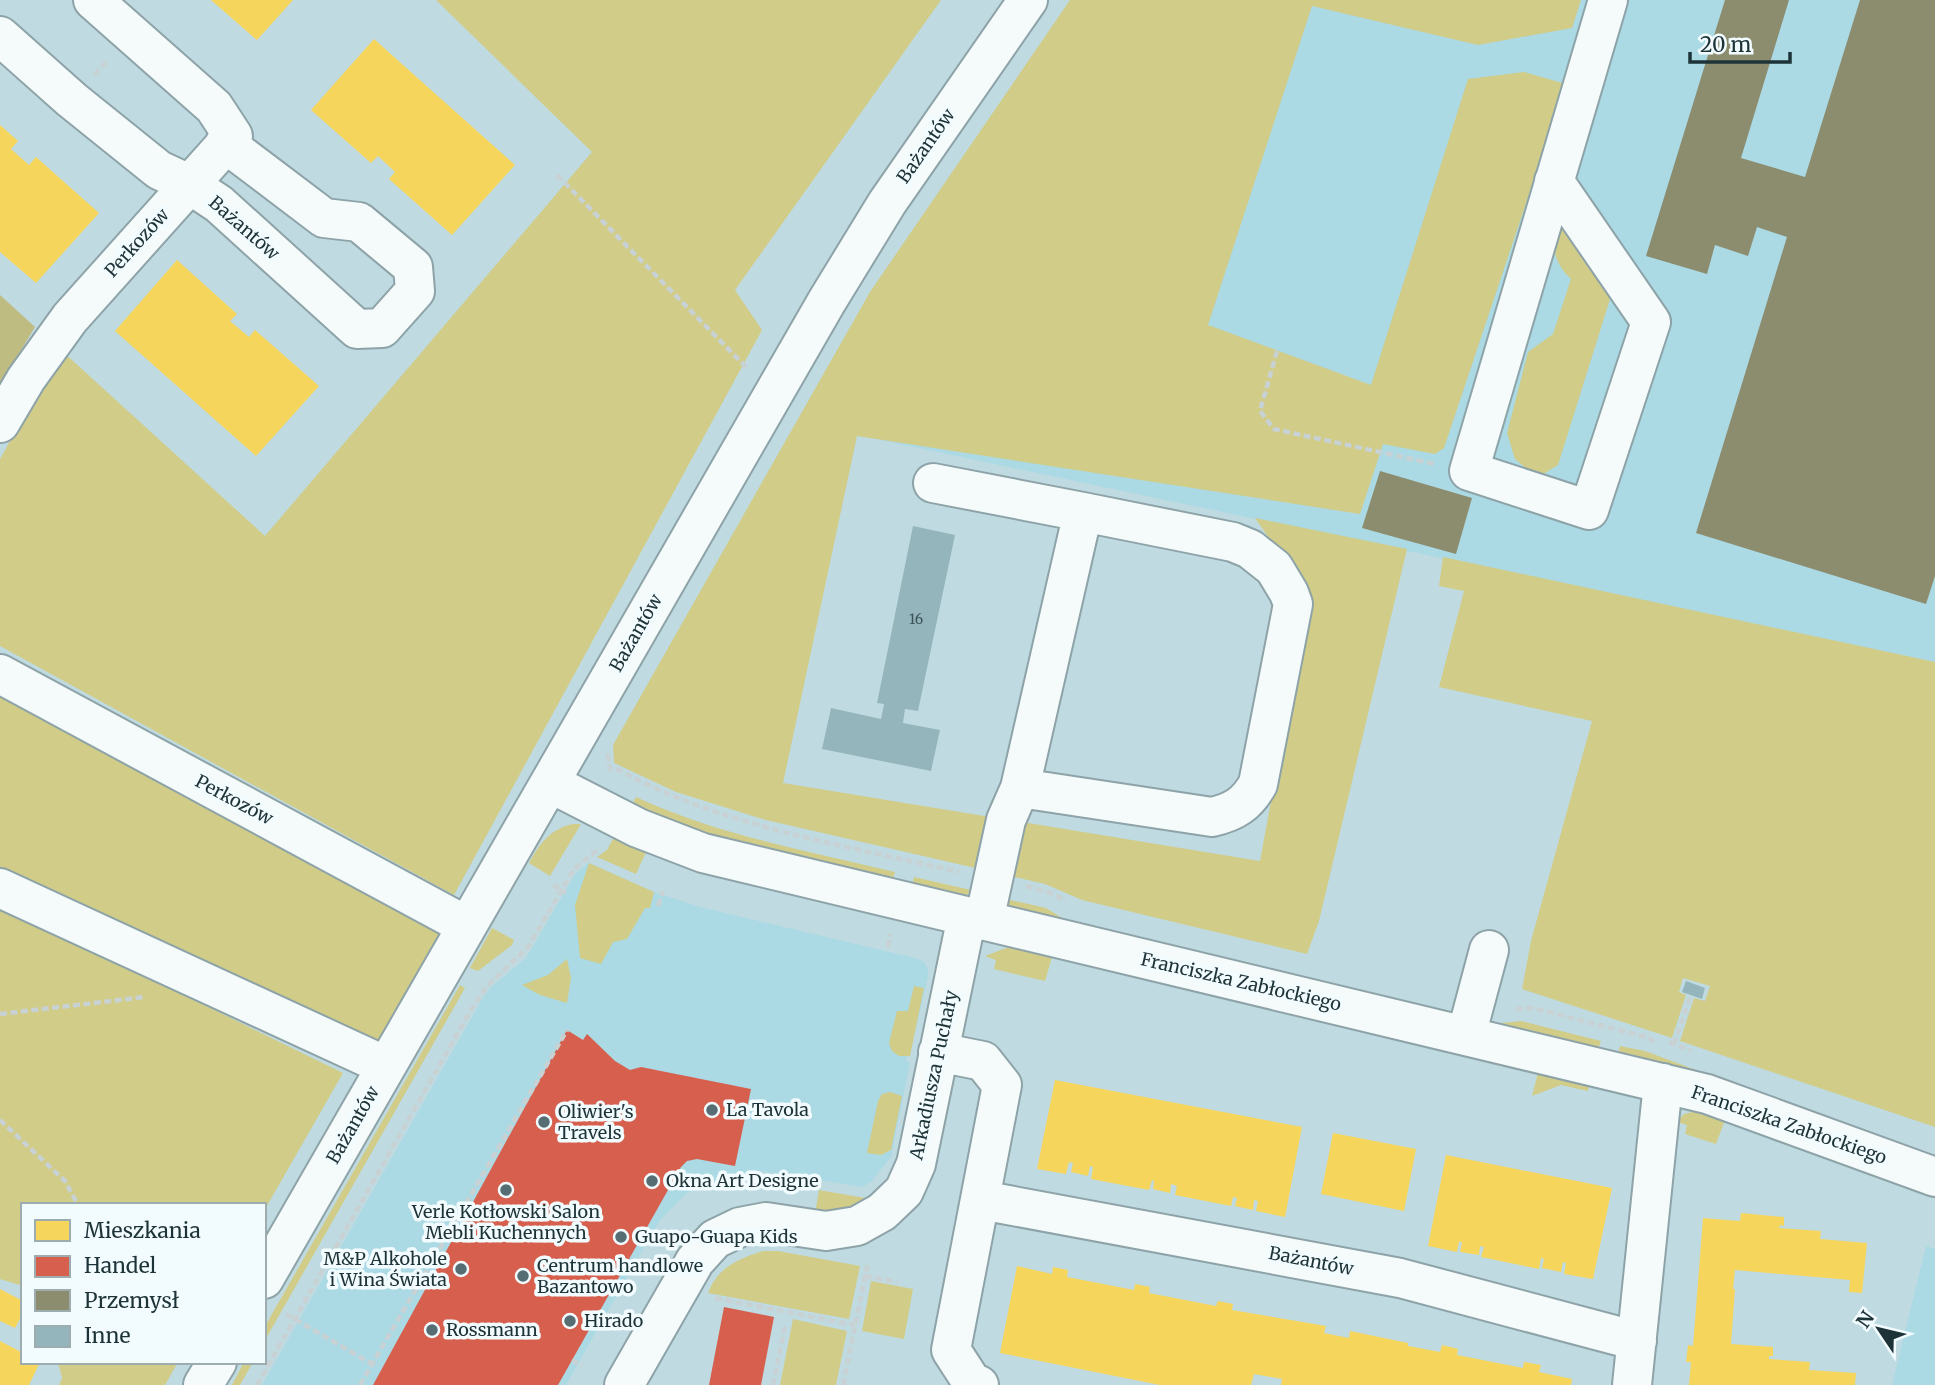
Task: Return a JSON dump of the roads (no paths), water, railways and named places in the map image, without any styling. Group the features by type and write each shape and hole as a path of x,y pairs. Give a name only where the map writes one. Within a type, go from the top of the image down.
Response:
{"street":[{"name":"Bażantów","path":"0,36 72,100 159,170 189,184 219,204 357,329 382,328 415,291 413,267 359,222 324,218 229,139 214,107 93,0"},
{"name":"Bażantów","path":"266,1276 827,301 887,203 1028,0"},
{"path":"1554,181 1651,322 1589,510 1469,471 1554,181 1608,0"},
{"name":"Perkozów","path":"0,423 26,379 70,318 229,139"},
{"path":"933,483 1233,542 1262,557 1283,582 1293,604 1258,784 1245,802 1235,810 1212,817 1020,788"},
{"name":"Arkadiusza Puchały","path":"624,1385 695,1261 715,1239 740,1227 766,1222 826,1231 857,1226 882,1212 904,1191 916,1164 938,1052 975,919 1006,820 1020,788 1083,512"},
{"name":"Perkozów","path":"0,674 467,926"},
{"name":"Franciszka Zabłockiego","path":"550,783 638,828 703,853 1707,1094 1935,1177"},
{"path":"0,888 386,1066"},
{"path":"1466,1036 1489,950"},
{"path":"938,1052 983,1060 1002,1085 951,1350 973,1384 979,1385"},
{"path":"1632,1385 1663,1083"},
{"name":"Bażantów","path":"981,1199 1400,1278 1637,1341"},
{"path":"204,1385 215,1364"}],"place":[{"name":"La Tavola","path":"712,1110"},
{"name":"Oliwier's Travels","path":"544,1122"},
{"name":"Okna Art Designe","path":"652,1181"},
{"name":"Verle Kotłowski Salon Mebli Kuchennych","path":"506,1190"},
{"name":"Guapo-Guapa Kids","path":"621,1237"},
{"name":"M&P Alkohole i Wina Świata","path":"461,1269"},
{"name":"Centrum handlowe Bazantowo","path":"523,1276"},
{"name":"Hirado","path":"570,1321"},
{"name":"Rossmann","path":"432,1330"}]}
